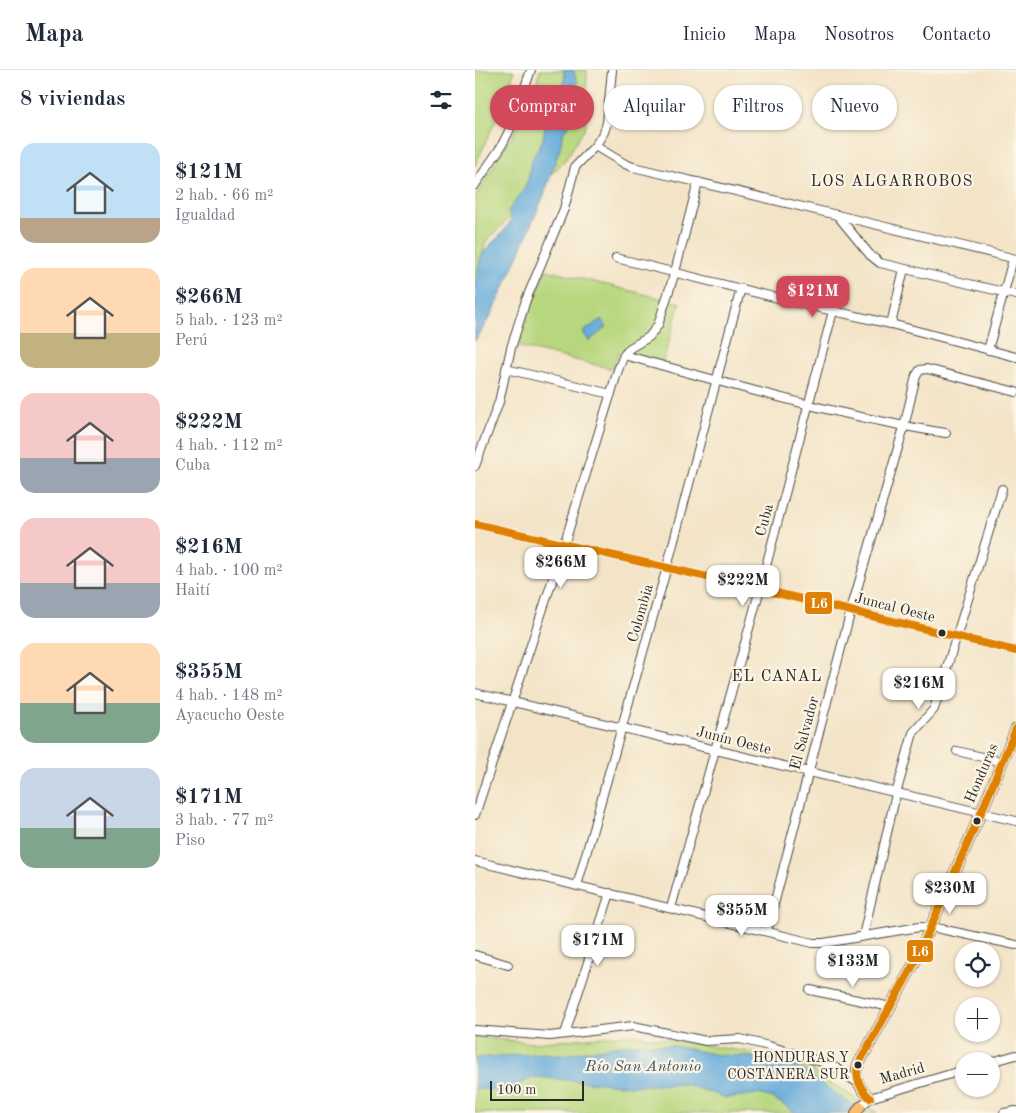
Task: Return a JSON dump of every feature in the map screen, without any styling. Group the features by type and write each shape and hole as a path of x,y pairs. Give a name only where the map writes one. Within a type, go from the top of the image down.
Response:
{"main road":[{"name":"Honduras","path":"858,1083 858,1065 916,960 1016,729"},
{"path":"858,1083 869,1098"}],"street":[{"path":"475,185 501,147 510,130 531,70"},
{"path":"475,466 499,402 506,368 525,300 564,209 575,167 595,146 604,132 607,123 612,70"},
{"path":"595,146 625,164 1015,259 988,350"},
{"path":"475,815 624,355 630,348 649,337 658,325 675,272 698,182"},
{"path":"837,215 874,259 879,262 1016,295"},
{"path":"616,258 891,324 1016,357"},
{"path":"891,324 904,269"},
{"name":"Colombia","path":"577,886 667,567 741,288"},
{"name":"Cuba","path":"671,908 760,589 833,310"},
{"path":"624,355 808,404 904,427 946,433"},
{"path":"506,368 611,394"},
{"name":"El Salvador","path":"767,931 851,610 904,427 916,376 920,370 927,368 1016,392"},
{"path":"863,936 913,732 934,708 1002,489"},
{"name":"Juncal Oeste","path":"475,524 851,610 1016,651"},
{"name":"Junín Oeste","path":"475,693 1016,821"},
{"path":"957,751 1003,762"},
{"path":"475,861 813,943 824,943 919,927 1016,946"},
{"path":"565,1034 610,893"},
{"path":"475,955 508,965"},
{"path":"810,990 891,1007"},
{"path":"475,1030 536,1035 565,1034 633,1026 706,1041 740,1039 825,1063 858,1083"},
{"path":"1000,1059 1016,1054"},
{"name":"Madrid","path":"858,1110 869,1098 955,1073"},
{"path":"1004,1113 1016,1111"}],"green space":[{"path":"475,70 514,70 510,85 490,85 491,130 475,166"},
{"path":"540,70 587,70 587,85 536,85"},
{"path":"515,130 584,130 566,159 485,243 475,289 475,197"},
{"path":"546,270 680,303 663,362 620,350 613,369 516,346"},
{"path":"631,1034 794,1059 877,1113 475,1113 475,1037 534,1043"}],"water":[{"path":"563,70 573,70 578,83 576,85 563,85 565,77"},
{"path":"544,130 565,130 544,195 517,259 492,313 475,341 476,285 481,256 511,220 508,211 524,189 528,180 531,161 543,140"},
{"path":"601,319 607,327 589,341 583,332"},
{"name":"Río San Antonio","path":"646,1043 680,1047 718,1055 783,1061 805,1071 863,1113 796,1113 773,1098 758,1094 727,1098 685,1084 631,1086 535,1077 505,1090 475,1089 475,1058 545,1053 562,1055 627,1044"}],"transit line":[{"name":"L6","path":"475,524 760,589 1016,651"},
{"name":"L6","path":"870,1098 863,1091 859,1083 857,1075 858,1065 916,960 1016,729"}],"place":[{"name":"HONDURAS Y COSTANERA SUR","path":"858,1065"}],"district":[{"name":"LOS ALGARROBOS","path":"892,180"},
{"name":"EL CANAL","path":"777,675"}]}
